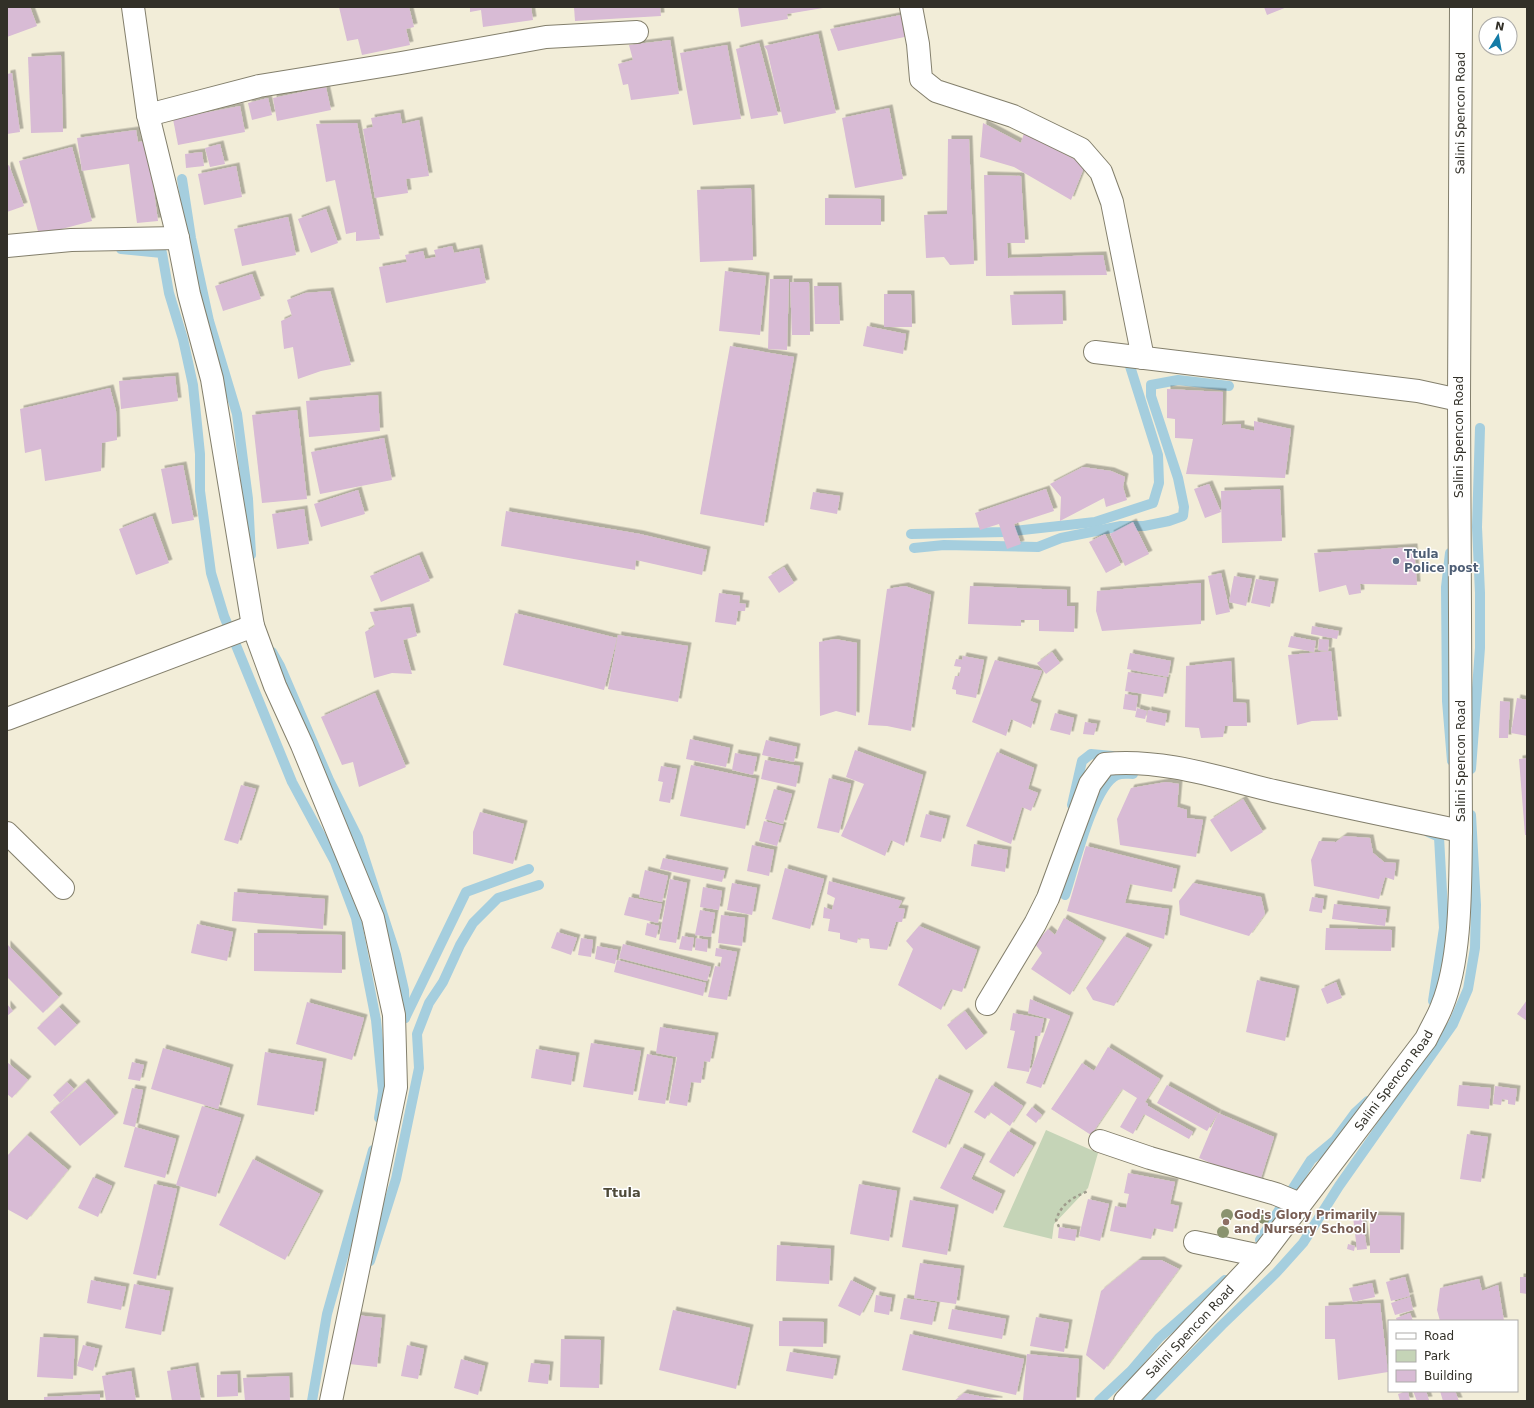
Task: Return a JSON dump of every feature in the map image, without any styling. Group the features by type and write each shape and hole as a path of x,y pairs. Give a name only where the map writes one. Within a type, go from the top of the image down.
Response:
{"street":[{"path":"133,7 148,115 178,238 189,294 212,379 253,626 274,686 302,744 373,918 394,1015 396,1087 331,1401"},
{"path":"911,7 918,44 921,79 936,91 1013,116 1081,149 1101,172 1112,202 1143,358"},
{"name":"Salini Spencon Road","path":"1125,1401 1261,1256 1426,1038 1442,1005 1454,966 1460,892 1461,831 1459,400 1461,7"},
{"path":"148,115 259,86 401,63 546,37 637,32"},
{"path":"7,246 71,240 178,238"},
{"path":"1095,352 1418,391 1459,400"},
{"path":"7,719 253,626"},
{"path":"987,1004 1036,924 1048,898 1090,784 1105,764 1128,762 1186,770 1342,806 1461,831"},
{"path":"7,833 63,888"},
{"path":"1100,1140 1150,1158 1276,1194 1300,1204"},
{"path":"1195,1242 1261,1256"}],"path":[{"path":"1059,1227 1056,1220 1060,1209 1071,1199 1088,1191"}],"green space":[{"path":"1046,1130 1098,1153 1088,1188 1054,1224 1052,1239 1003,1227"}],"building":[{"path":"7,7 30,7 37,26 7,37"},
{"path":"339,7 409,7 414,27 406,29 410,45 362,55 358,39 347,41"},
{"path":"470,7 531,7 533,20 483,27 481,10 470,12"},
{"path":"574,7 660,7 661,16 575,21"},
{"path":"738,7 823,8 787,14 788,19 741,27"},
{"path":"1264,7 1287,7 1267,15"},
{"path":"906,14 914,35 838,51 830,29"},
{"path":"818,34 836,113 784,124 767,50 764,46"},
{"path":"670,40 679,94 631,100 628,84 623,85 618,64 633,60 629,45"},
{"path":"759,43 778,115 751,119 736,49"},
{"path":"727,45 741,119 693,125 680,53"},
{"path":"61,55 63,132 31,133 28,57"},
{"path":"12,73 20,132 7,134 7,74"},
{"path":"326,87 331,110 277,121 273,98"},
{"path":"268,98 272,115 252,120 248,103"},
{"path":"240,106 245,132 178,145 173,119"},
{"path":"889,108 903,179 855,188 842,118"},
{"path":"400,113 402,124 419,120 429,176 406,179 408,193 375,198 363,129 373,127 371,118"},
{"path":"357,123 380,239 356,241 356,232 346,234 335,180 326,182 316,124"},
{"path":"983,123 1021,143 1024,133 1085,165 1071,200 1014,167 980,157"},
{"path":"136,130 138,142 147,141 158,221 137,223 129,164 82,171 77,138"},
{"path":"948,139 969,139 974,264 950,265 944,257 926,258 924,215 947,214"},
{"path":"220,144 225,164 210,167 205,148"},
{"path":"72,147 92,221 39,235 19,161"},
{"path":"202,152 204,166 186,168 185,154"},
{"path":"9,165 24,206 7,212 7,166"},
{"path":"236,166 242,197 204,205 198,174"},
{"path":"984,175 1021,176 1025,243 1007,243 1008,258 1103,255 1107,275 986,276"},
{"path":"751,188 753,260 700,262 697,190"},
{"path":"825,198 881,199 881,225 825,225"},
{"path":"326,209 338,243 311,253 298,219"},
{"path":"288,217 296,255 242,266 234,229"},
{"path":"452,246 454,253 479,248 486,283 386,303 379,267 407,262 405,255 423,251 425,259 436,257 434,250"},
{"path":"725,271 766,276 760,335 719,331"},
{"path":"252,274 261,299 223,311 215,286"},
{"path":"770,279 789,279 787,350 768,349"},
{"path":"790,282 809,282 810,335 792,335"},
{"path":"814,286 838,286 840,324 815,324"},
{"path":"330,291 351,365 321,371 298,379 293,347 284,349 281,321 292,316 287,300 305,293"},
{"path":"884,294 911,294 912,327 884,327"},
{"path":"1062,294 1063,324 1012,325 1010,295"},
{"path":"867,326 906,334 903,354 863,346"},
{"path":"730,346 794,357 764,526 700,514"},
{"path":"175,376 178,401 121,409 119,381"},
{"path":"110,388 116,411 117,440 102,443 101,471 45,481 41,449 25,453 20,409"},
{"path":"1167,389 1223,392 1222,425 1241,424 1241,428 1254,431 1254,421 1291,429 1285,478 1186,474 1193,439 1175,438 1175,419 1167,418"},
{"path":"378,395 380,431 309,437 306,401"},
{"path":"297,410 307,499 262,503 252,415"},
{"path":"384,438 392,480 320,494 311,452"},
{"path":"183,465 194,520 172,524 161,469"},
{"path":"1083,467 1111,471 1125,477 1123,487 1127,500 1106,507 1104,498 1060,521 1061,497 1050,484"},
{"path":"1209,484 1221,512 1205,518 1194,489"},
{"path":"1046,489 1054,511 1014,524 1021,544 1007,549 999,524 980,530 975,513"},
{"path":"1280,489 1282,541 1222,543 1221,491"},
{"path":"358,490 365,514 321,527 314,504"},
{"path":"813,492 840,496 837,514 810,509"},
{"path":"304,509 309,544 277,549 272,514"},
{"path":"506,511 640,534 707,550 702,575 636,560 635,570 501,546"},
{"path":"152,516 169,563 136,575 119,529"},
{"path":"1133,522 1149,554 1125,566 1110,534"},
{"path":"1105,534 1121,565 1106,573 1089,542"},
{"path":"1414,547 1417,585 1360,584 1361,593 1349,595 1346,585 1319,592 1314,553"},
{"path":"419,555 430,581 381,602 370,576"},
{"path":"784,567 794,583 779,593 768,577"},
{"path":"1221,573 1230,612 1216,615 1208,576"},
{"path":"1234,576 1252,579 1246,606 1229,602"},
{"path":"1256,579 1275,582 1270,607 1251,603"},
{"path":"1201,583 1201,624 1102,631 1096,611 1097,591"},
{"path":"905,586 931,595 911,731 887,726 868,725 887,589"},
{"path":"970,586 1067,590 1067,606 1075,606 1074,632 1039,631 1039,620 1021,620 1021,626 968,624"},
{"path":"719,593 740,596 739,603 746,604 745,611 738,611 736,625 715,622"},
{"path":"410,607 417,636 403,640 412,674 392,673 374,678 365,632 375,626 370,612"},
{"path":"515,613 617,638 604,690 503,665"},
{"path":"1312,626 1339,631 1337,639 1311,634"},
{"path":"618,635 688,646 678,702 608,689"},
{"path":"1291,636 1316,641 1314,652 1288,647"},
{"path":"835,639 857,643 856,716 836,711 820,716 819,642"},
{"path":"1319,639 1329,640 1328,651 1318,650"},
{"path":"1331,651 1338,720 1312,721 1297,725 1288,655"},
{"path":"1052,652 1060,663 1046,674 1037,663"},
{"path":"1130,653 1171,661 1168,677 1127,669"},
{"path":"963,656 984,660 976,698 956,694 956,690 952,689 955,676 959,676 961,667 954,666 956,659 962,660"},
{"path":"995,660 1042,671 1030,701 1038,704 1031,728 1011,719 1006,736 972,722"},
{"path":"1231,661 1233,702 1246,703 1247,726 1225,726 1223,737 1201,738 1199,728 1185,727 1186,666"},
{"path":"1128,672 1167,678 1163,697 1125,691"},
{"path":"375,693 406,767 359,787 353,762 342,765 321,717"},
{"path":"1125,694 1138,696 1136,711 1123,709"},
{"path":"1517,698 1527,700 1527,736 1511,733"},
{"path":"1500,701 1510,702 1508,738 1499,738"},
{"path":"1137,708 1147,711 1145,719 1135,717"},
{"path":"1148,710 1167,714 1165,726 1146,722"},
{"path":"1055,713 1074,718 1070,735 1050,730"},
{"path":"1085,722 1097,724 1094,735 1083,734"},
{"path":"690,739 730,748 726,767 686,759"},
{"path":"766,740 797,747 794,762 762,755"},
{"path":"855,750 923,775 904,846 891,840 885,856 841,836 864,784 846,777"},
{"path":"997,752 1034,768 1028,789 1038,793 1031,811 1022,807 1011,844 966,826"},
{"path":"735,753 757,757 753,775 732,770"},
{"path":"1527,758 1527,835 1525,835 1519,759"},
{"path":"765,760 800,766 796,787 761,779"},
{"path":"691,765 756,779 745,829 680,816"},
{"path":"661,766 677,769 670,803 659,801 663,782 658,781"},
{"path":"829,778 851,784 839,833 817,828"},
{"path":"1166,782 1179,784 1177,807 1187,810 1187,818 1203,820 1196,857 1120,845 1117,819 1131,788"},
{"path":"241,785 256,789 238,844 224,840"},
{"path":"774,789 792,794 783,824 765,819"},
{"path":"1243,799 1263,832 1231,852 1210,820"},
{"path":"480,812 524,824 513,864 473,854 473,832"},
{"path":"926,814 947,819 941,842 920,837"},
{"path":"764,821 783,826 777,846 759,841"},
{"path":"1344,836 1370,838 1373,853 1384,862 1396,863 1394,880 1385,877 1379,899 1314,886 1311,860 1319,841 1336,842"},
{"path":"974,844 1008,850 1005,872 971,866"},
{"path":"752,845 774,850 769,876 747,871"},
{"path":"1086,846 1177,869 1172,892 1130,884 1125,903 1169,909 1164,939 1067,911"},
{"path":"663,858 725,871 722,882 660,869"},
{"path":"785,868 824,879 810,929 772,919"},
{"path":"645,870 668,876 662,902 639,897"},
{"path":"670,879 687,883 676,943 659,940"},
{"path":"829,881 902,901 898,908 905,909 902,922 896,922 887,950 870,948 869,939 858,938 857,943 840,939 840,933 828,931 830,919 823,918 824,907 832,910 835,898 827,894"},
{"path":"732,883 757,888 752,915 727,910"},
{"path":"1193,883 1261,897 1265,914 1249,936 1180,915 1179,901"},
{"path":"703,887 722,891 719,910 700,907"},
{"path":"234,892 325,899 323,929 232,921"},
{"path":"629,897 662,904 658,923 624,915"},
{"path":"1312,897 1324,899 1322,913 1309,911"},
{"path":"1334,904 1387,910 1385,926 1332,919"},
{"path":"700,910 715,913 711,937 695,935"},
{"path":"721,915 745,918 742,946 718,943"},
{"path":"1064,918 1103,941 1070,995 1031,969 1042,953 1035,944 1048,929 1055,935"},
{"path":"647,923 659,926 656,938 645,935"},
{"path":"197,924 233,932 227,961 191,953"},
{"path":"919,926 977,950 962,992 951,989 941,1010 898,985 913,949 906,941"},
{"path":"1326,928 1392,930 1391,951 1325,950"},
{"path":"557,932 577,938 571,955 551,948"},
{"path":"254,933 342,935 342,973 254,971"},
{"path":"682,936 694,938 692,951 679,949"},
{"path":"1124,936 1149,948 1114,1006 1093,1000 1086,988"},
{"path":"581,938 593,940 591,957 578,955"},
{"path":"696,938 708,940 707,952 695,950"},
{"path":"7,944 59,997 43,1013 7,977"},
{"path":"623,944 711,967 707,981 619,958"},
{"path":"597,946 618,950 615,964 595,959"},
{"path":"716,948 737,952 727,1000 708,997 715,966 720,967 722,957 715,956"},
{"path":"617,960 706,983 703,996 614,972"},
{"path":"1257,980 1296,989 1285,1041 1246,1032"},
{"path":"1336,982 1342,998 1327,1004 1321,989"},
{"path":"1030,999 1070,1016 1041,1088 1026,1083 1050,1019 1028,1013"},
{"path":"1527,1000 1527,1021 1517,1014"},
{"path":"307,1002 364,1018 352,1060 296,1044"},
{"path":"7,1004 13,1011 7,1016"},
{"path":"59,1007 77,1025 55,1046 37,1028"},
{"path":"965,1011 984,1036 966,1050 947,1025"},
{"path":"1013,1013 1044,1019 1040,1036 1035,1036 1029,1072 1007,1068 1015,1031 1010,1030"},
{"path":"660,1027 715,1036 710,1062 704,1061 701,1083 691,1082 687,1106 669,1103 677,1057 656,1053"},
{"path":"591,1043 641,1051 633,1095 583,1087"},
{"path":"1108,1047 1160,1079 1145,1102 1148,1106 1193,1132 1189,1139 1144,1114 1133,1134 1120,1127 1137,1098 1116,1085 1122,1089 1091,1135 1051,1109 1082,1063 1094,1071"},
{"path":"163,1048 230,1068 218,1109 151,1089"},
{"path":"536,1049 576,1056 571,1085 531,1078"},
{"path":"265,1052 323,1062 314,1115 257,1105"},
{"path":"647,1054 673,1059 665,1104 638,1100"},
{"path":"7,1062 28,1080 12,1098 7,1094"},
{"path":"132,1062 144,1065 140,1081 128,1079"},
{"path":"936,1078 970,1094 946,1148 912,1132"},
{"path":"67,1082 74,1089 60,1103 53,1095"},
{"path":"85,1082 115,1116 80,1146 50,1112"},
{"path":"992,1085 1023,1106 1010,1126 990,1112 985,1119 974,1112"},
{"path":"1167,1085 1218,1113 1207,1131 1157,1103"},
{"path":"1459,1085 1491,1088 1489,1109 1457,1106"},
{"path":"1495,1086 1517,1089 1515,1105 1508,1104 1508,1100 1502,1099 1501,1105 1493,1104"},
{"path":"132,1088 143,1090 135,1127 123,1124"},
{"path":"202,1106 241,1118 216,1197 176,1185"},
{"path":"1032,1107 1042,1115 1036,1123 1026,1115"},
{"path":"1218,1113 1274,1137 1259,1184 1199,1158"},
{"path":"135,1127 176,1139 165,1178 124,1167"},
{"path":"1008,1131 1033,1146 1014,1177 989,1162"},
{"path":"1467,1134 1488,1137 1481,1182 1460,1179"},
{"path":"27,1135 68,1170 27,1220 7,1209 7,1156"},
{"path":"961,1147 982,1157 971,1179 1002,1194 993,1214 940,1188"},
{"path":"253,1159 320,1194 285,1260 219,1225"},
{"path":"1128,1173 1175,1182 1170,1204 1179,1206 1173,1232 1154,1228 1151,1239 1110,1231 1115,1206 1126,1208 1129,1194 1124,1193"},
{"path":"93,1177 112,1186 98,1217 78,1208"},
{"path":"154,1184 177,1189 156,1279 133,1274"},
{"path":"859,1184 897,1191 889,1241 850,1234"},
{"path":"1088,1199 1109,1204 1100,1241 1079,1236"},
{"path":"910,1200 955,1208 947,1255 902,1247"},
{"path":"1370,1215 1401,1216 1400,1253 1370,1253"},
{"path":"1362,1216 1367,1249 1357,1250 1353,1217"},
{"path":"1059,1227 1077,1230 1075,1241 1058,1238"},
{"path":"1348,1244 1355,1246 1354,1251 1347,1249"},
{"path":"777,1245 831,1249 829,1284 776,1281"},
{"path":"1139,1260 1161,1260 1179,1269 1104,1370 1086,1355 1101,1291"},
{"path":"920,1263 961,1269 956,1304 914,1298"},
{"path":"1405,1277 1410,1296 1391,1301 1386,1282"},
{"path":"1520,1277 1527,1277 1527,1294 1520,1293"},
{"path":"1479,1279 1482,1291 1498,1285 1504,1320 1440,1320 1437,1310 1440,1288"},
{"path":"91,1280 126,1287 121,1310 87,1303"},
{"path":"851,1280 873,1291 860,1316 838,1306"},
{"path":"1372,1283 1375,1297 1353,1302 1349,1288"},
{"path":"134,1284 170,1291 161,1335 125,1328"},
{"path":"876,1295 892,1298 889,1315 874,1312"},
{"path":"1410,1297 1413,1310 1395,1315 1391,1303"},
{"path":"904,1298 937,1303 932,1325 900,1319"},
{"path":"1380,1303 1388,1372 1338,1380 1335,1339 1325,1339 1325,1306"},
{"path":"952,1309 1006,1319 1002,1339 948,1329"},
{"path":"673,1310 750,1328 736,1389 659,1370"},
{"path":"1410,1313 1413,1320 1397,1320 1396,1318"},
{"path":"356,1315 382,1318 377,1367 349,1364"},
{"path":"1036,1317 1069,1323 1064,1352 1030,1346"},
{"path":"779,1321 824,1322 823,1347 779,1346"},
{"path":"910,1334 1024,1359 1016,1395 902,1370"},
{"path":"40,1337 75,1339 73,1379 37,1377"},
{"path":"561,1339 601,1340 599,1388 560,1387"},
{"path":"83,1345 99,1349 93,1371 77,1366"},
{"path":"407,1345 424,1349 418,1379 401,1376"},
{"path":"790,1352 837,1359 833,1379 786,1371"},
{"path":"1027,1354 1079,1359 1076,1401 1023,1400"},
{"path":"461,1359 485,1366 478,1395 454,1388"},
{"path":"531,1363 550,1365 548,1384 528,1382"},
{"path":"195,1366 201,1401 172,1401 167,1371"},
{"path":"131,1371 136,1401 106,1401 102,1376"},
{"path":"237,1374 238,1396 217,1397 217,1375"},
{"path":"289,1376 290,1401 245,1401 243,1378"},
{"path":"1408,1392 1410,1401 1400,1401 1398,1394"},
{"path":"1413,1392 1426,1392 1429,1400 1417,1401"},
{"path":"1440,1392 1455,1392 1459,1401 1443,1401"},
{"path":"964,1393 999,1400 999,1401 954,1401"},
{"path":"100,1394 100,1401 44,1401 44,1397"}],"waterway":[{"path":"182,179 191,238 209,321 237,414 248,499 251,555"},
{"path":"121,249 162,253 169,293 183,339 193,385 200,454 200,491 211,573 224,616 292,782 335,862 356,918 376,1020 383,1091 379,1118"},
{"path":"911,534 1005,532 1095,522 1153,503 1159,483 1158,455 1129,363"},
{"path":"914,548 944,545 1038,547 1061,538 1121,526 1144,526 1169,521 1183,516 1184,507 1178,478 1151,396 1151,385 1178,380 1229,386"},
{"path":"1471,769 1480,648 1480,593 1477,527 1480,428"},
{"path":"1450,553 1446,587 1447,701 1452,761"},
{"path":"272,652 280,666 329,780 358,838 396,955 404,990 405,1018"},
{"path":"1072,805 1082,761 1091,754 1112,756"},
{"path":"1065,895 1085,829 1100,795 1108,782 1117,775 1133,774"},
{"path":"1147,1401 1276,1273 1303,1243 1339,1186 1453,1024 1468,989 1475,948 1476,905 1471,815"},
{"path":"1428,832 1439,837 1444,928 1433,1001"},
{"path":"405,1018 466,892 529,869"},
{"path":"370,1261 396,1179 419,1068 417,1034 429,1003 443,982 460,945 473,923 498,898 539,885"},
{"path":"1260,1240 1311,1160 1335,1140 1355,1113 1368,1101"},
{"path":"312,1401 327,1314 373,1150"},
{"path":"1099,1401 1131,1371 1159,1338 1225,1280"}],"place":[{"name":"Ttula Police post","path":"1396,561"},
{"name":"God's Glory Primarily and Nursery School","path":"1226,1222"}],"district":[{"name":"Ttula","path":"622,1192"}]}
